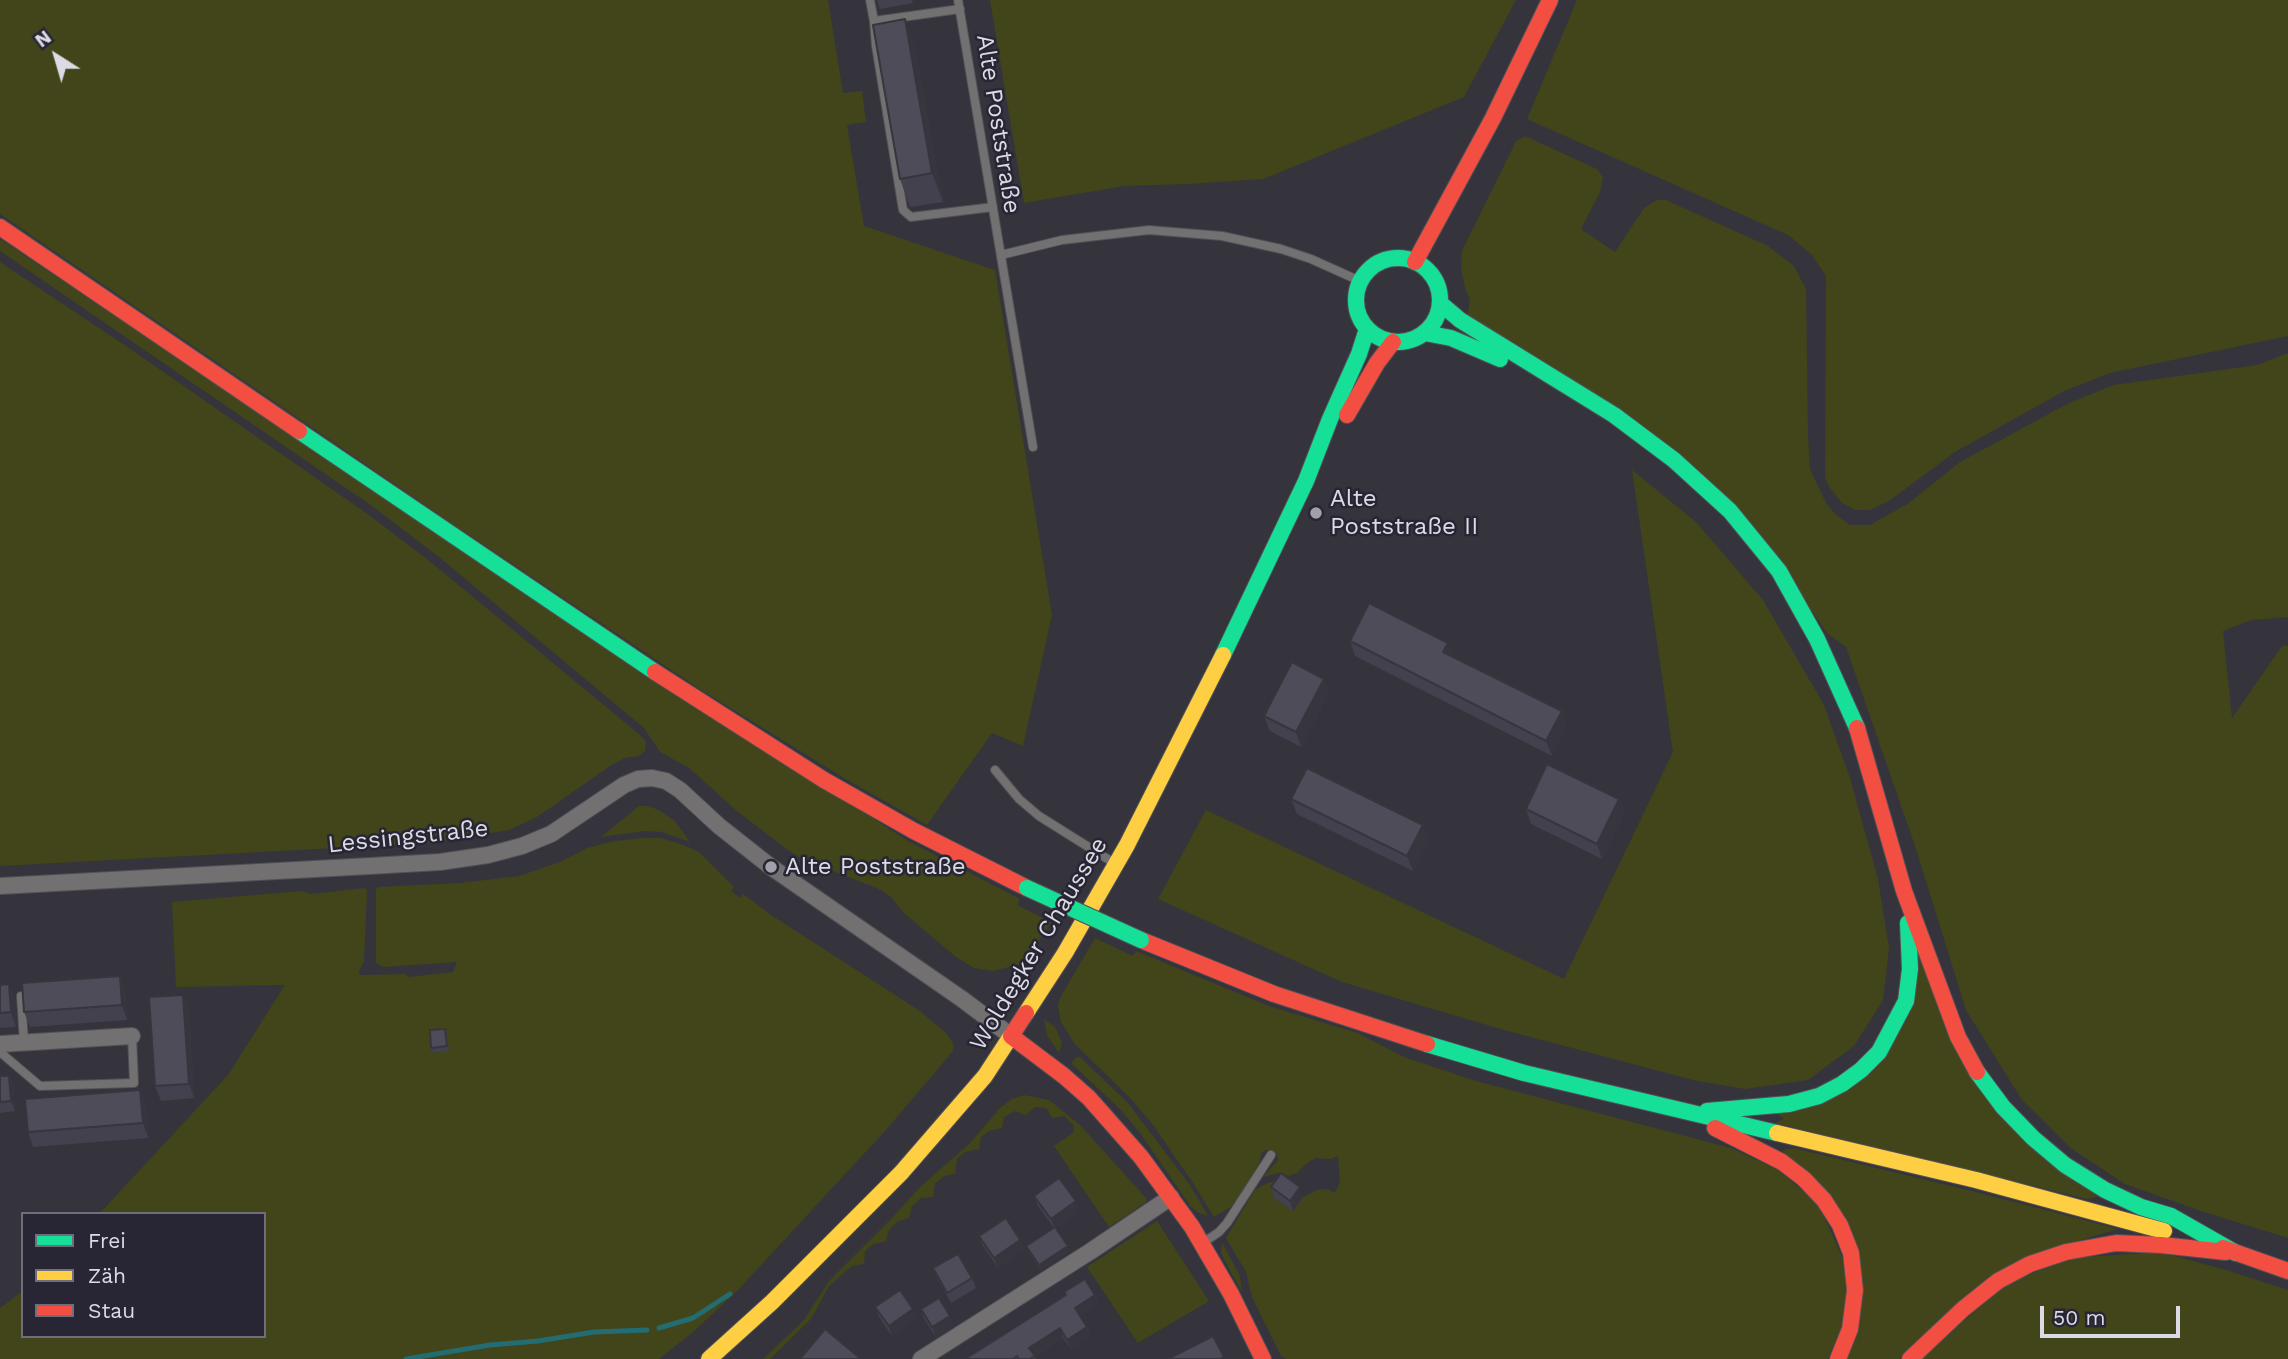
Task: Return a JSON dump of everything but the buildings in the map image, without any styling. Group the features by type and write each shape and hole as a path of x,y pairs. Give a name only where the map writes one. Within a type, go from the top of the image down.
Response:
{"main road":[{"path":"1415,262 1493,118 1550,0"},
{"path":"0,227 626,654 824,780 914,831 1027,888 1141,940 1274,994 1361,1024 1524,1073 1976,1180 2166,1231 2288,1271"},
{"path":"1391,259 1415,262 1428,271 1436,282 1440,303 1432,325 1424,333 1405,342 1394,342 1375,336 1367,329 1357,309 1356,295 1360,281 1379,263 1391,259"},
{"path":"1440,303 1460,320 1614,415 1675,460 1730,511 1779,571 1817,639 1856,724 1904,891 1958,1037 1979,1074 2003,1107 2033,1138 2065,1165 2141,1207 2171,1216 2236,1253"},
{"name":"Woldegker Chaussee","path":"709,1359 772,1302 901,1173 977,1086 1065,953 1116,864 1244,611 1306,481 1367,329"},
{"path":"1424,333 1451,338 1571,389"},
{"name":"Woldegker Chaussee","path":"1306,481 1377,363 1394,342"},
{"path":"1690,1114 1789,1104 1819,1096 1861,1070 1884,1044 1906,1001 1910,970 1904,891"},
{"path":"1011,1036 1089,1098 1141,1157 1171,1197 1231,1294 1262,1359"},
{"path":"1690,1114 1782,1162 1804,1179 1824,1200 1840,1224 1851,1254 1855,1290 1850,1329 1838,1359"},
{"path":"1910,1359 1963,1309 1998,1281 2030,1264 2066,1252 2116,1243 2236,1253"}],"street":[{"name":"Lessingstraße","path":"0,886 440,862 488,855 522,846 551,834 624,785 638,779 652,778 666,781 680,790 719,826 771,867 1011,1036"},
{"path":"0,1044 132,1036"},
{"path":"921,1359 1171,1197"}],"lane":[{"path":"870,0 903,210 911,217 993,207"},
{"path":"874,21 959,5"},
{"name":"Alte Poststraße","path":"959,5 1034,447"},
{"name":"Alte Poststraße","path":"1001,254 1062,240 1149,230 1222,236 1281,249 1360,281"},
{"path":"995,770 1019,799 1039,816 1116,864"},
{"path":"21,996 24,1043"},
{"path":"0,1052 40,1086 134,1083 132,1036"},
{"path":"1201,1244 1227,1223 1270,1156"}],"green space":[{"path":"0,0 828,0 843,93 862,91 866,122 847,125 864,226 995,270 1052,615 1023,746 992,733 927,825 849,781 701,690 0,214"},
{"path":"990,0 1516,0 1464,97 1263,179 1124,186 1024,203"},
{"path":"1577,0 2288,0 2288,336 2110,373 2064,391 1955,452 1889,501 1870,510 1855,510 1842,503 1825,478 1826,276 1812,255 1788,235 1527,119"},
{"path":"1525,136 1597,169 1603,177 1600,192 1581,229 1615,252 1644,208 1657,200 1666,200 1768,246 1794,266 1806,289 1810,469 1826,503 1850,525 1870,525 1909,503 1960,462 2069,403 2114,385 2257,365 2288,353 2288,617 2251,620 2223,631 2232,718 2282,646 2288,646 2288,1238 2125,1184 2072,1149 2022,1100 1966,1010 1915,846 1846,647 1827,633 1755,527 1467,319 1470,300 1461,267 1462,251 1516,141"},
{"path":"0,239 906,840 1020,899 1017,905 1051,922 1027,959 1021,964 993,971 974,968 956,957 905,914 891,897 877,888 804,860 785,848 737,811 689,768 660,752 644,728 439,557 372,506 0,251"},
{"path":"0,262 369,515 432,563 639,734 646,741 645,751 639,756 625,758 613,764 537,817 509,830 428,843 0,866"},
{"path":"1632,470 1696,522 1763,600 1824,705 1850,778 1878,879 1889,948 1883,1000 1854,1046 1808,1080 1745,1089 1697,1081 1504,1030 1342,982 1158,899 1206,810 1564,979 1673,752"},
{"path":"639,806 659,810 675,821 690,842 662,832 645,831 601,837"},
{"path":"661,838 699,852 734,887 731,891 740,898 743,894 920,1011 947,1034 954,1045 953,1051 886,1130 737,1291 692,1333 659,1359 0,1359 0,1308 21,1292 21,1338 266,1338 266,1212 101,1212 228,1075 285,985 176,987 172,902 365,888 364,961 360,975 405,974 408,977 453,972 457,962 383,967 376,963 378,887 460,883 519,876 560,862 587,848 614,841"},
{"path":"1095,938 1133,956 1136,951 1269,1006 1358,1033 1404,1057 1476,1081 1731,1148 1777,1169 1819,1205 1842,1257 1847,1290 1841,1329 1828,1359 1287,1359 1281,1356 1252,1297 1246,1272 1226,1238 1255,1190 1265,1184 1274,1181 1285,1184 1293,1211 1303,1197 1317,1190 1328,1189 1335,1193 1340,1182 1338,1156 1331,1159 1316,1158 1289,1176 1278,1173 1263,1177 1278,1160 1277,1154 1267,1150 1262,1152 1244,1190 1232,1206 1214,1217 1153,1125 1132,1100 1074,1043 1061,1022 1058,1006 1060,998"},
{"path":"1918,947 1952,1039 2097,1197 2087,1199 1775,1123 1784,1119 1776,1113 1869,1074"},
{"path":"1044,1019 1055,1027 1062,1042 1059,1053 1047,1035"},
{"path":"1077,1057 1128,1103 1190,1185 1208,1216 1191,1207 1140,1133 1120,1109 1071,1063"},
{"path":"1024,1095 1049,1100 1080,1125 1147,1199 1145,1203 1109,1227 1054,1146 1074,1132 1073,1125 1064,1116 1052,1118 1046,1108 1035,1107 1026,1115 1015,1111 1004,1117 1002,1128 989,1131 981,1137 979,1149 965,1152 957,1159 955,1174 944,1176 935,1184 933,1197 921,1198 912,1206 909,1218 898,1221 889,1230 886,1241 874,1244 865,1251 864,1264 852,1266 829,1286 811,1319 770,1359 763,1359 804,1320 829,1281 920,1187 969,1144 1000,1108 1012,1099"},
{"path":"1793,1148 2118,1229 2064,1245 1899,1359 1846,1359 1859,1253 1782,1150"},
{"path":"1157,1221 1209,1301 1138,1343 1087,1267"},
{"path":"1222,1242 1240,1276 1242,1293 1221,1253"},
{"path":"2160,1252 2288,1290 2288,1359 1921,1359 2003,1286 2068,1258"}],"waterway":[{"path":"659,1328 693,1318 730,1294"},
{"path":"406,1359 594,1332 647,1330"}],"traffic: fast":[{"path":"1398,258 1414,261 1428,270 1437,284 1440,300 1437,316 1428,330 1414,339 1398,342 1382,339 1368,330 1359,316 1356,300 1359,284 1368,270 1382,261 1398,258"},
{"path":"1440,303 1460,320 1614,415 1674,460 1730,511 1779,571 1817,639 1857,728"},
{"path":"1223,655 1306,481 1367,329"},
{"path":"1425,333 1451,338 1500,359"},
{"path":"299,431 655,672"},
{"path":"1027,888 1141,940"},
{"path":"1707,1111 1789,1104 1819,1096 1861,1070 1879,1052 1906,1001 1910,969 1908,923"},
{"path":"1427,1044 1524,1073 1777,1133"},
{"path":"1977,1072 2003,1107 2033,1138 2065,1165 2105,1190 2141,1207 2171,1216 2236,1253"}],"traffic: slow":[{"path":"1026,1013 1065,953 1127,845 1223,655"},
{"path":"709,1359 772,1302 901,1173 985,1076 1011,1036"},
{"path":"1777,1133 1976,1180 2164,1231"}],"traffic: jam":[{"path":"1415,262 1493,118 1550,0"},
{"path":"0,227 299,431"},
{"path":"1347,415 1377,363 1393,342"},
{"path":"655,672 824,780 914,831 1027,888"},
{"path":"1857,728 1904,891 1958,1037 1977,1072"},
{"path":"1141,940 1274,994 1427,1044"},
{"path":"1026,1013 1011,1036 1089,1098 1141,1157 1192,1227 1231,1294 1263,1359"},
{"path":"1715,1128 1782,1162 1804,1179 1824,1200 1840,1225 1851,1253 1855,1290 1850,1329 1838,1359"},
{"path":"1910,1359 1963,1309 1998,1281 2030,1264 2066,1252 2116,1243 2226,1252"},
{"path":"2223,1248 2288,1271"}],"place":[{"name":"Alte Poststraße II","path":"1316,513"},
{"name":"Alte Poststraße","path":"771,867"}]}
